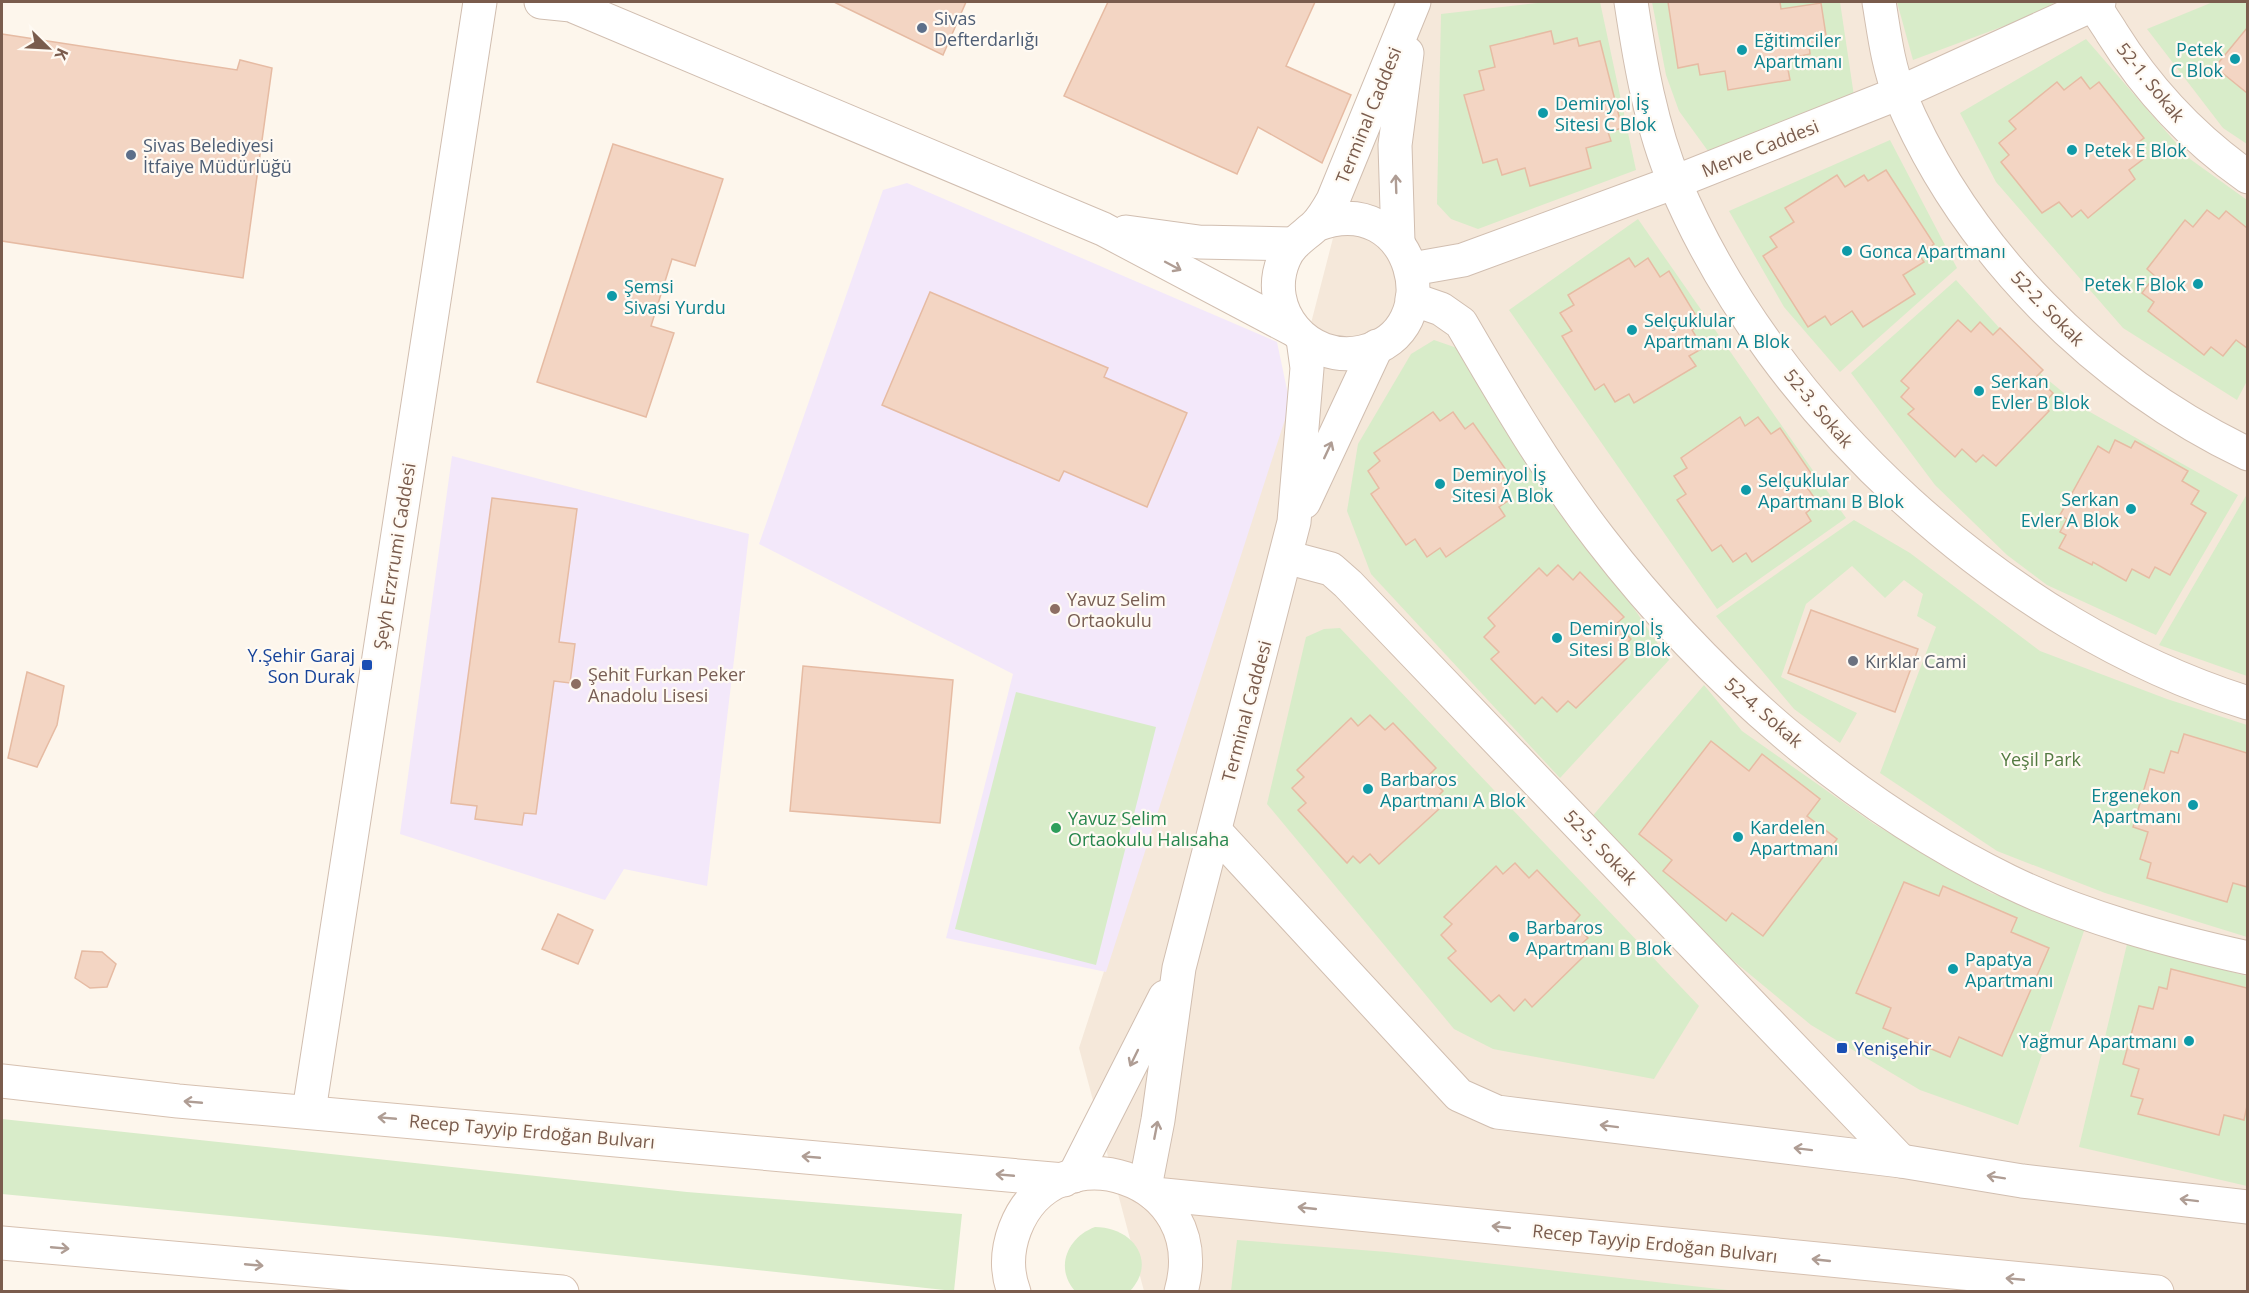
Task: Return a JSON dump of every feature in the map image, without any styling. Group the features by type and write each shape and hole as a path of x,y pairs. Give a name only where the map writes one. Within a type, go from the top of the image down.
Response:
{"street":[{"name":"Şeyh Erzrrumi Caddesi","path":"309,1112 480,2"},
{"path":"541,2 571,5 1103,229 1298,335"},
{"name":"Terminal Caddesi","path":"1150,1190 1179,968 1294,522 1307,368 1298,335 1283,310 1278,288 1284,257 1333,200 1415,2"},
{"name":"Terminal Caddesi","path":"1298,335 1326,351 1339,354 1365,351 1394,334 1406,318 1408,270 1395,145 1403,71 1415,2"},
{"name":"52-3. Sokak","path":"1631,2 1653,113 1675,182 1707,247 1743,308 1784,367 1829,422 1864,460 1931,523 1987,568 2046,607 2108,643 2173,674 2247,703"},
{"name":"52-2. Sokak","path":"1879,2 1899,93 1926,147 1957,200 1993,249 2032,296 2075,338 2122,377 2172,412 2247,454"},
{"name":"Merve Caddesi","path":"1408,270 1463,260 1675,182 1899,93 2096,2"},
{"name":"52-1. Sokak","path":"2096,2 2122,50 2156,93 2193,133 2247,177"},
{"path":"1103,229 1199,242 1304,235 1328,220 1354,218 1379,226 1408,270"},
{"name":"52-4. Sokak","path":"1408,270 1441,309 1461,323 1552,472 1600,539 1652,602 1715,669 1820,760 1935,839 2009,881 2138,929 2247,958"},
{"name":"Terminal Caddesi","path":"1294,522 1377,346"},
{"name":"52-5. Sokak","path":"1286,557 1331,569 1348,584 1901,1161"},
{"path":"1215,831 1459,1095 1479,1106 1497,1112 1901,1161 2022,1181 2247,1207"},
{"name":"Terminal Caddesi","path":"1069,1178 1179,968"},
{"name":"Recep Tayyip Erdoğan Bulvarı","path":"2,1081 178,1101 1069,1178 1105,1173 1126,1178 1150,1190 2157,1292"},
{"path":"1014,1292 1008,1254 1017,1223 1036,1197 1069,1178"},
{"path":"1150,1190 1175,1218 1183,1238 1186,1270 1181,1292"},
{"path":"2,1243 377,1284 562,1292"}],"shaded area":[{"path":"1394,2 2247,2 2247,1291 1144,1291 1079,1048 1294,389"},
{"name":"Yavuz Selim Ortaokulu","path":"907,183 1277,342 1290,404 1106,972 946,938 1013,674 759,544 883,190"},
{"name":"Şehit Furkan Peker Anadolu Lisesi","path":"452,456 749,534 707,886 624,869 605,900 400,834"}],"green space":[{"path":"1546,2 1600,2 1636,170 1478,229 1451,219 1437,204 1441,14"},
{"path":"1652,2 1840,2 1854,96 1708,151 1679,111 1666,75"},
{"path":"1897,2 2056,2 2031,16 1913,60"},
{"path":"2213,2 2247,2 2247,144 2223,128 2147,29"},
{"path":"2086,39 2190,159 2247,200 2247,381 2237,400 2123,328 1996,182 1960,113"},
{"path":"1890,140 1957,268 1840,372 1784,307 1729,211"},
{"path":"1638,219 1846,518 1717,609 1509,310"},
{"path":"1956,280 2042,375 2081,407 2238,495 2156,635 2047,585 2007,555 1935,485 1851,373"},
{"path":"1434,340 1457,348 1669,660 1560,778 1371,574 1347,511 1358,444 1411,354"},
{"path":"2247,494 2247,676 2159,645"},
{"name":"Yeşil Park","path":"1854,520 1910,553 2040,651 2167,699 2247,725 2247,937 2105,893 1997,851 1880,773 1936,627 1917,616 1923,594 1904,580 1885,598 1852,566 1806,604 1781,677 1857,713 1840,743 1794,709 1716,616"},
{"path":"1340,628 1699,1006 1654,1079 1493,1049 1454,1029 1267,804 1306,637 1324,629"},
{"path":"1704,685 1742,731 1874,824 1991,893 2085,928 2018,1125 1920,1090 1811,1025 1724,953 1590,819"},
{"name":"Yavuz Selim Ortaokulu Halısaha","path":"1016,692 1156,727 1096,965 955,929"},
{"path":"2127,944 2247,976 2247,1186 2079,1147"},
{"path":"2,1119 687,1192 962,1214 954,1291 447,1237 2,1194"},
{"path":"1095,1227 1120,1233 1130,1239 1137,1248 1142,1268 1138,1280 1130,1291 1075,1291 1069,1282 1065,1272 1065,1263 1071,1245"},
{"path":"1237,1240 1387,1252 1737,1291 1231,1291"}],"building":[{"name":"Sivas Defterdarlığı","path":"834,2 966,2 943,55"},
{"path":"1108,2 1315,2 1286,66 1351,95 1322,163 1258,127 1237,174 1064,96"},
{"name":"Eğitimciler Apartmanı","path":"1668,2 1780,2 1781,9 1821,3 1827,42 1809,45 1810,54 1786,59 1790,80 1728,90 1725,71 1700,75 1698,64 1678,68"},
{"path":"2247,28 2247,93 2215,67"},
{"name":"Demiryol İş Sitesi C Blok","path":"1551,31 1554,44 1577,38 1579,46 1600,41 1622,128 1608,132 1611,141 1586,148 1591,168 1530,186 1525,168 1502,175 1497,159 1483,163 1464,95 1484,90 1479,71 1495,67 1490,46"},
{"name":"Sivas Belediyesi İtfaiye Müdürlüğü","path":"2,34 237,70 240,60 272,68 243,278 2,241"},
{"name":"Petek E Blok","path":"2081,77 2090,89 2099,82 2144,138 2136,144 2146,157 2129,170 2135,179 2088,218 2081,210 2072,217 2059,202 2042,213 2001,162 2009,155 1999,143 2016,129 2009,121 2057,82 2064,90"},
{"name":"Şemsi Sivasi Yurdu","path":"613,144 723,179 695,266 672,259 651,326 674,333 646,417 537,382"},
{"name":"Gonca Apartmanı","path":"1886,170 1934,244 1919,254 1924,262 1903,275 1915,294 1863,327 1852,311 1831,325 1825,316 1808,327 1763,256 1777,247 1770,237 1794,222 1785,208 1837,175 1845,187 1864,175 1868,181"},
{"name":"Petek F Blok","path":"2207,210 2219,219 2226,211 2247,228 2247,348 2236,340 2223,356 2211,347 2204,355 2148,311 2154,302 2142,293 2155,276 2147,269 2185,220 2193,227"},
{"name":"Selçuklular Apartmanı A Blok","path":"1629,258 1635,267 1648,258 1660,277 1669,271 1701,324 1692,330 1703,348 1689,356 1696,366 1634,403 1629,394 1615,402 1604,384 1595,390 1562,336 1572,331 1560,313 1574,305 1568,295"},
{"path":"930,292 1108,368 1104,377 1187,413 1147,507 1064,471 1059,481 882,405"},
{"name":"Serkan Evler B Blok","path":"1958,320 1971,332 1980,322 1993,335 2000,328 2043,370 2036,377 2053,393 2043,405 2049,411 1996,466 1983,455 1976,462 1962,449 1955,457 1908,414 1914,409 1901,397 1909,388 1901,381"},
{"name":"Demiryol İş Sitesi A Blok","path":"1433,412 1440,421 1453,412 1465,429 1473,423 1509,474 1500,481 1512,498 1499,507 1505,516 1446,557 1440,548 1427,557 1415,539 1406,545 1371,494 1379,488 1368,471 1380,461 1374,453"},
{"name":"Selçuklular Apartmanı B Blok","path":"1740,417 1745,426 1758,417 1771,434 1780,428 1815,479 1806,486 1818,503 1806,513 1811,521 1752,562 1746,553 1733,562 1721,545 1712,551 1677,500 1686,494 1674,476 1687,468 1681,458"},
{"name":"Serkan Evler A Blok","path":"2115,440 2131,448 2135,441 2188,471 2182,481 2199,491 2191,504 2206,513 2170,575 2155,567 2149,578 2132,569 2126,581 2093,562 2092,565 2059,548 2066,535 2060,532 2067,519 2060,515 2098,446 2109,453"},
{"path":"492,498 577,509 559,642 575,644 570,683 554,681 536,814 524,813 522,825 475,819 477,806 451,803"},
{"name":"Demiryol İş Sitesi B Blok","path":"1558,565 1573,580 1580,572 1624,617 1616,624 1631,639 1620,650 1627,658 1576,708 1568,701 1557,712 1542,697 1535,704 1491,659 1499,652 1484,637 1495,626 1488,618 1539,568 1547,576"},
{"name":"Kırklar Cami","path":"1811,610 1918,649 1895,712 1788,673"},
{"path":"803,666 953,680 940,823 790,811"},
{"path":"27,672 64,686 57,725 37,767 8,758"},
{"name":"Barbaros Apartmanı A Blok","path":"1370,715 1385,730 1393,723 1436,768 1428,776 1443,791 1432,802 1439,809 1379,864 1370,854 1360,863 1353,856 1347,863 1298,810 1306,803 1292,788 1304,777 1297,770 1351,718 1358,726"},
{"name":"Ergenekon Apartmanı","path":"2184,734 2247,753 2247,887 2233,883 2227,902 2147,878 2151,863 2140,859 2148,832 2133,827 2150,769 2164,773 2171,751 2178,753"},
{"name":"Kardelen Apartmanı","path":"1711,741 1749,771 1762,754 1820,799 1807,816 1837,839 1763,936 1732,913 1726,921 1663,871 1672,860 1639,834"},
{"name":"Barbaros Apartmanı B Blok","path":"1515,863 1529,878 1537,870 1580,915 1573,923 1588,938 1576,949 1584,956 1532,1007 1525,999 1514,1011 1499,995 1491,1002 1448,958 1456,951 1441,935 1452,924 1444,917 1496,866 1503,874"},
{"name":"Papatya Apartmanı","path":"1904,882 1939,896 1943,886 2017,918 2011,932 2049,948 2002,1056 1959,1037 1950,1057 1883,1028 1891,1008 1856,993"},
{"path":"558,914 593,930 578,964 542,949"},
{"path":"82,951 102,952 116,964 107,987 90,988 75,978"},
{"name":"Yağmur Apartmanı","path":"2171,969 2247,988 2247,1106 2244,1120 2224,1115 2219,1135 2138,1114 2143,1099 2131,1096 2139,1069 2123,1064 2139,1006 2153,1009 2159,987 2167,989"}],"place":[{"name":"Sivas Defterdarlığı","path":"922,28"},
{"name":"Eğitimciler Apartmanı","path":"1742,50"},
{"name":"Petek C Blok","path":"2235,59"},
{"name":"Demiryol İş Sitesi C Blok","path":"1543,113"},
{"name":"Petek E Blok","path":"2072,150"},
{"name":"Sivas Belediyesi İtfaiye Müdürlüğü","path":"131,155"},
{"name":"Gonca Apartmanı","path":"1847,251"},
{"name":"Petek F Blok","path":"2198,284"},
{"name":"Şemsi Sivasi Yurdu","path":"612,296"},
{"name":"Selçuklular Apartmanı A Blok","path":"1632,330"},
{"name":"Serkan Evler B Blok","path":"1979,391"},
{"name":"Demiryol İş Sitesi A Blok","path":"1440,484"},
{"name":"Selçuklular Apartmanı B Blok","path":"1746,490"},
{"name":"Serkan Evler A Blok","path":"2131,509"},
{"name":"Yavuz Selim Ortaokulu","path":"1055,609"},
{"name":"Demiryol İş Sitesi B Blok","path":"1557,638"},
{"name":"Kırklar Cami","path":"1853,661"},
{"name":"Y.Şehir Garaj Son Durak","path":"367,665"},
{"name":"Şehit Furkan Peker Anadolu Lisesi","path":"576,684"},
{"name":"Barbaros Apartmanı A Blok","path":"1368,789"},
{"name":"Ergenekon Apartmanı","path":"2193,805"},
{"name":"Yavuz Selim Ortaokulu Halısaha","path":"1056,828"},
{"name":"Kardelen Apartmanı","path":"1738,837"},
{"name":"Barbaros Apartmanı B Blok","path":"1514,937"},
{"name":"Papatya Apartmanı","path":"1953,969"},
{"name":"Yağmur Apartmanı","path":"2189,1041"},
{"name":"Yenişehir","path":"1842,1048"}]}
